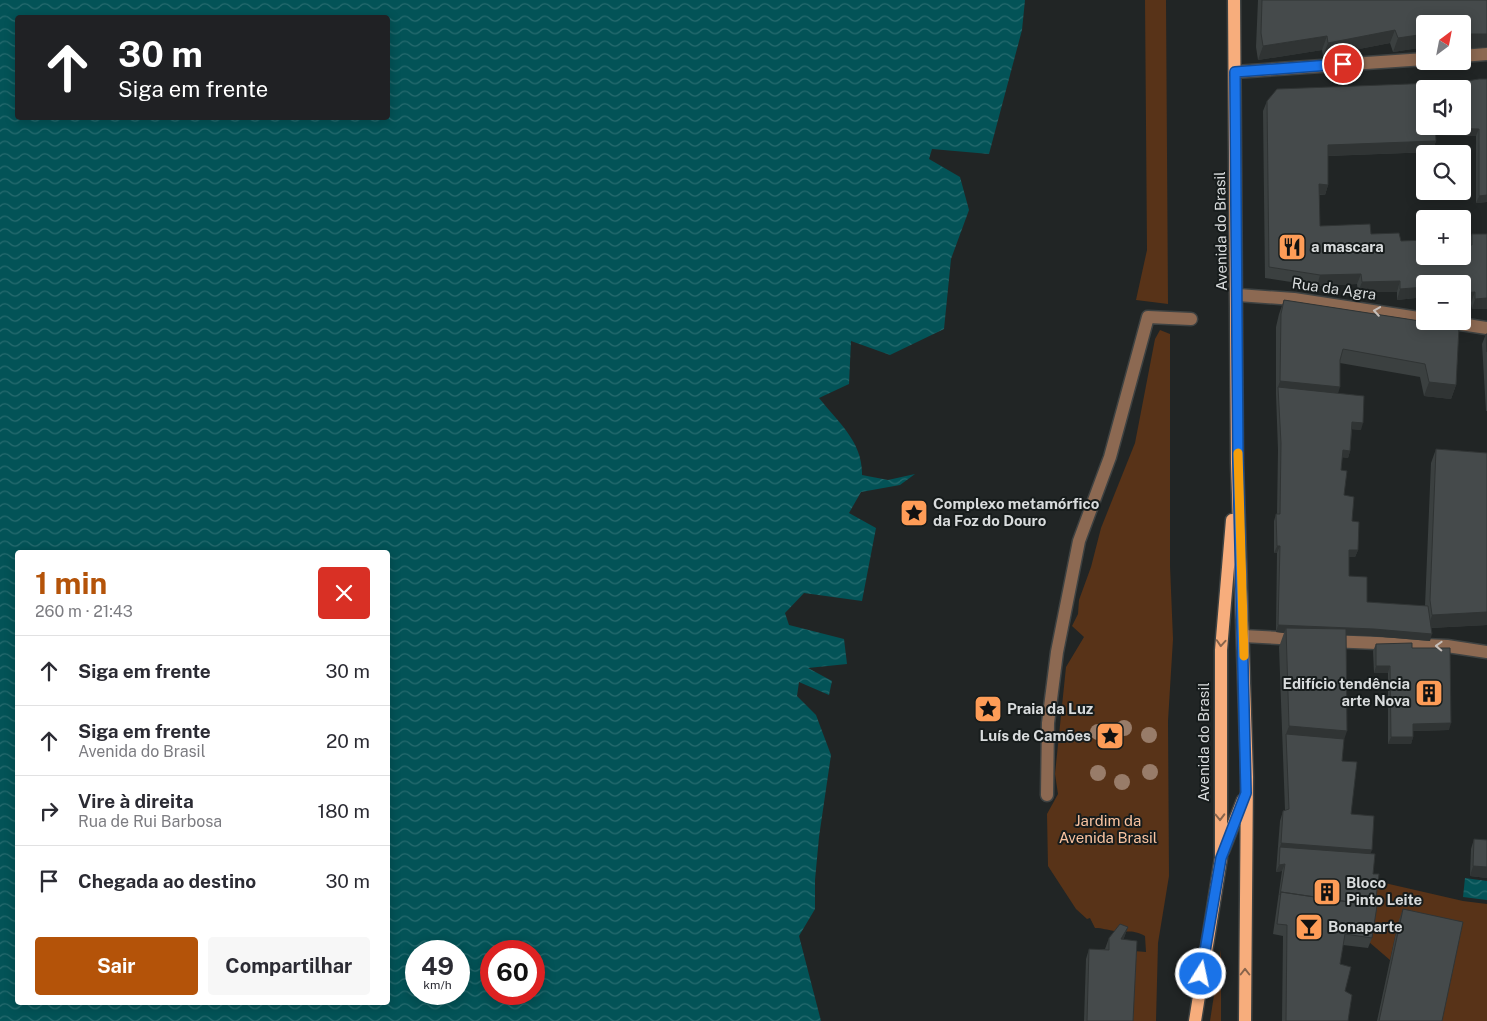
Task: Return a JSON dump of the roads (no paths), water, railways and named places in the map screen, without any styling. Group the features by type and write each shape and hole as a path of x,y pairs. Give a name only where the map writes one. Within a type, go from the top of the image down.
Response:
{"main road":[{"name":"Avenida do Brasil","path":"1234,0 1238,462 1246,793 1245,1021"},
{"name":"Avenida do Brasil","path":"1195,1021 1221,858 1220,650 1238,462"},
{"path":"1221,858 1246,793"}],"street":[{"path":"1471,55 1487,54"},
{"path":"1235,72 1416,60"},
{"name":"Rua da Agra","path":"1238,295 1294,299 1416,318"},
{"path":"1047,795 1048,722 1054,670 1079,541 1110,457 1148,317 1191,319"},
{"path":"1471,326 1487,328"},
{"path":"1243,636 1446,646 1487,652"}],"water":[{"path":"0,0 1025,0 1022,30 989,154 932,149 929,159 960,177 969,210 951,259 944,329 890,355 851,341 849,384 819,398 854,442 861,463 862,475 888,480 915,474 900,485 861,492 849,513 876,528 862,601 804,593 785,613 789,625 844,639 847,664 808,668 832,681 829,695 799,682 797,696 816,715 831,755 819,837 815,880 815,909 799,936 821,1021 0,1021"},
{"path":"1465,878 1487,881 1487,900 1463,897"}],"place":[{"name":"a mascara","path":"1292,247"},
{"name":"Complexo metamórfico da Foz do Douro","path":"914,513"},
{"name":"Edifício tendência arte Nova","path":"1429,693"},
{"name":"Praia da Luz","path":"988,709"},
{"name":"Luís de Camões","path":"1110,736"},
{"name":"Bloco Pinto Leite","path":"1327,892"},
{"name":"Bonaparte","path":"1309,927"}],"park label":[{"name":"Jardim da Avenida Brasil","path":"1108,830"}]}
